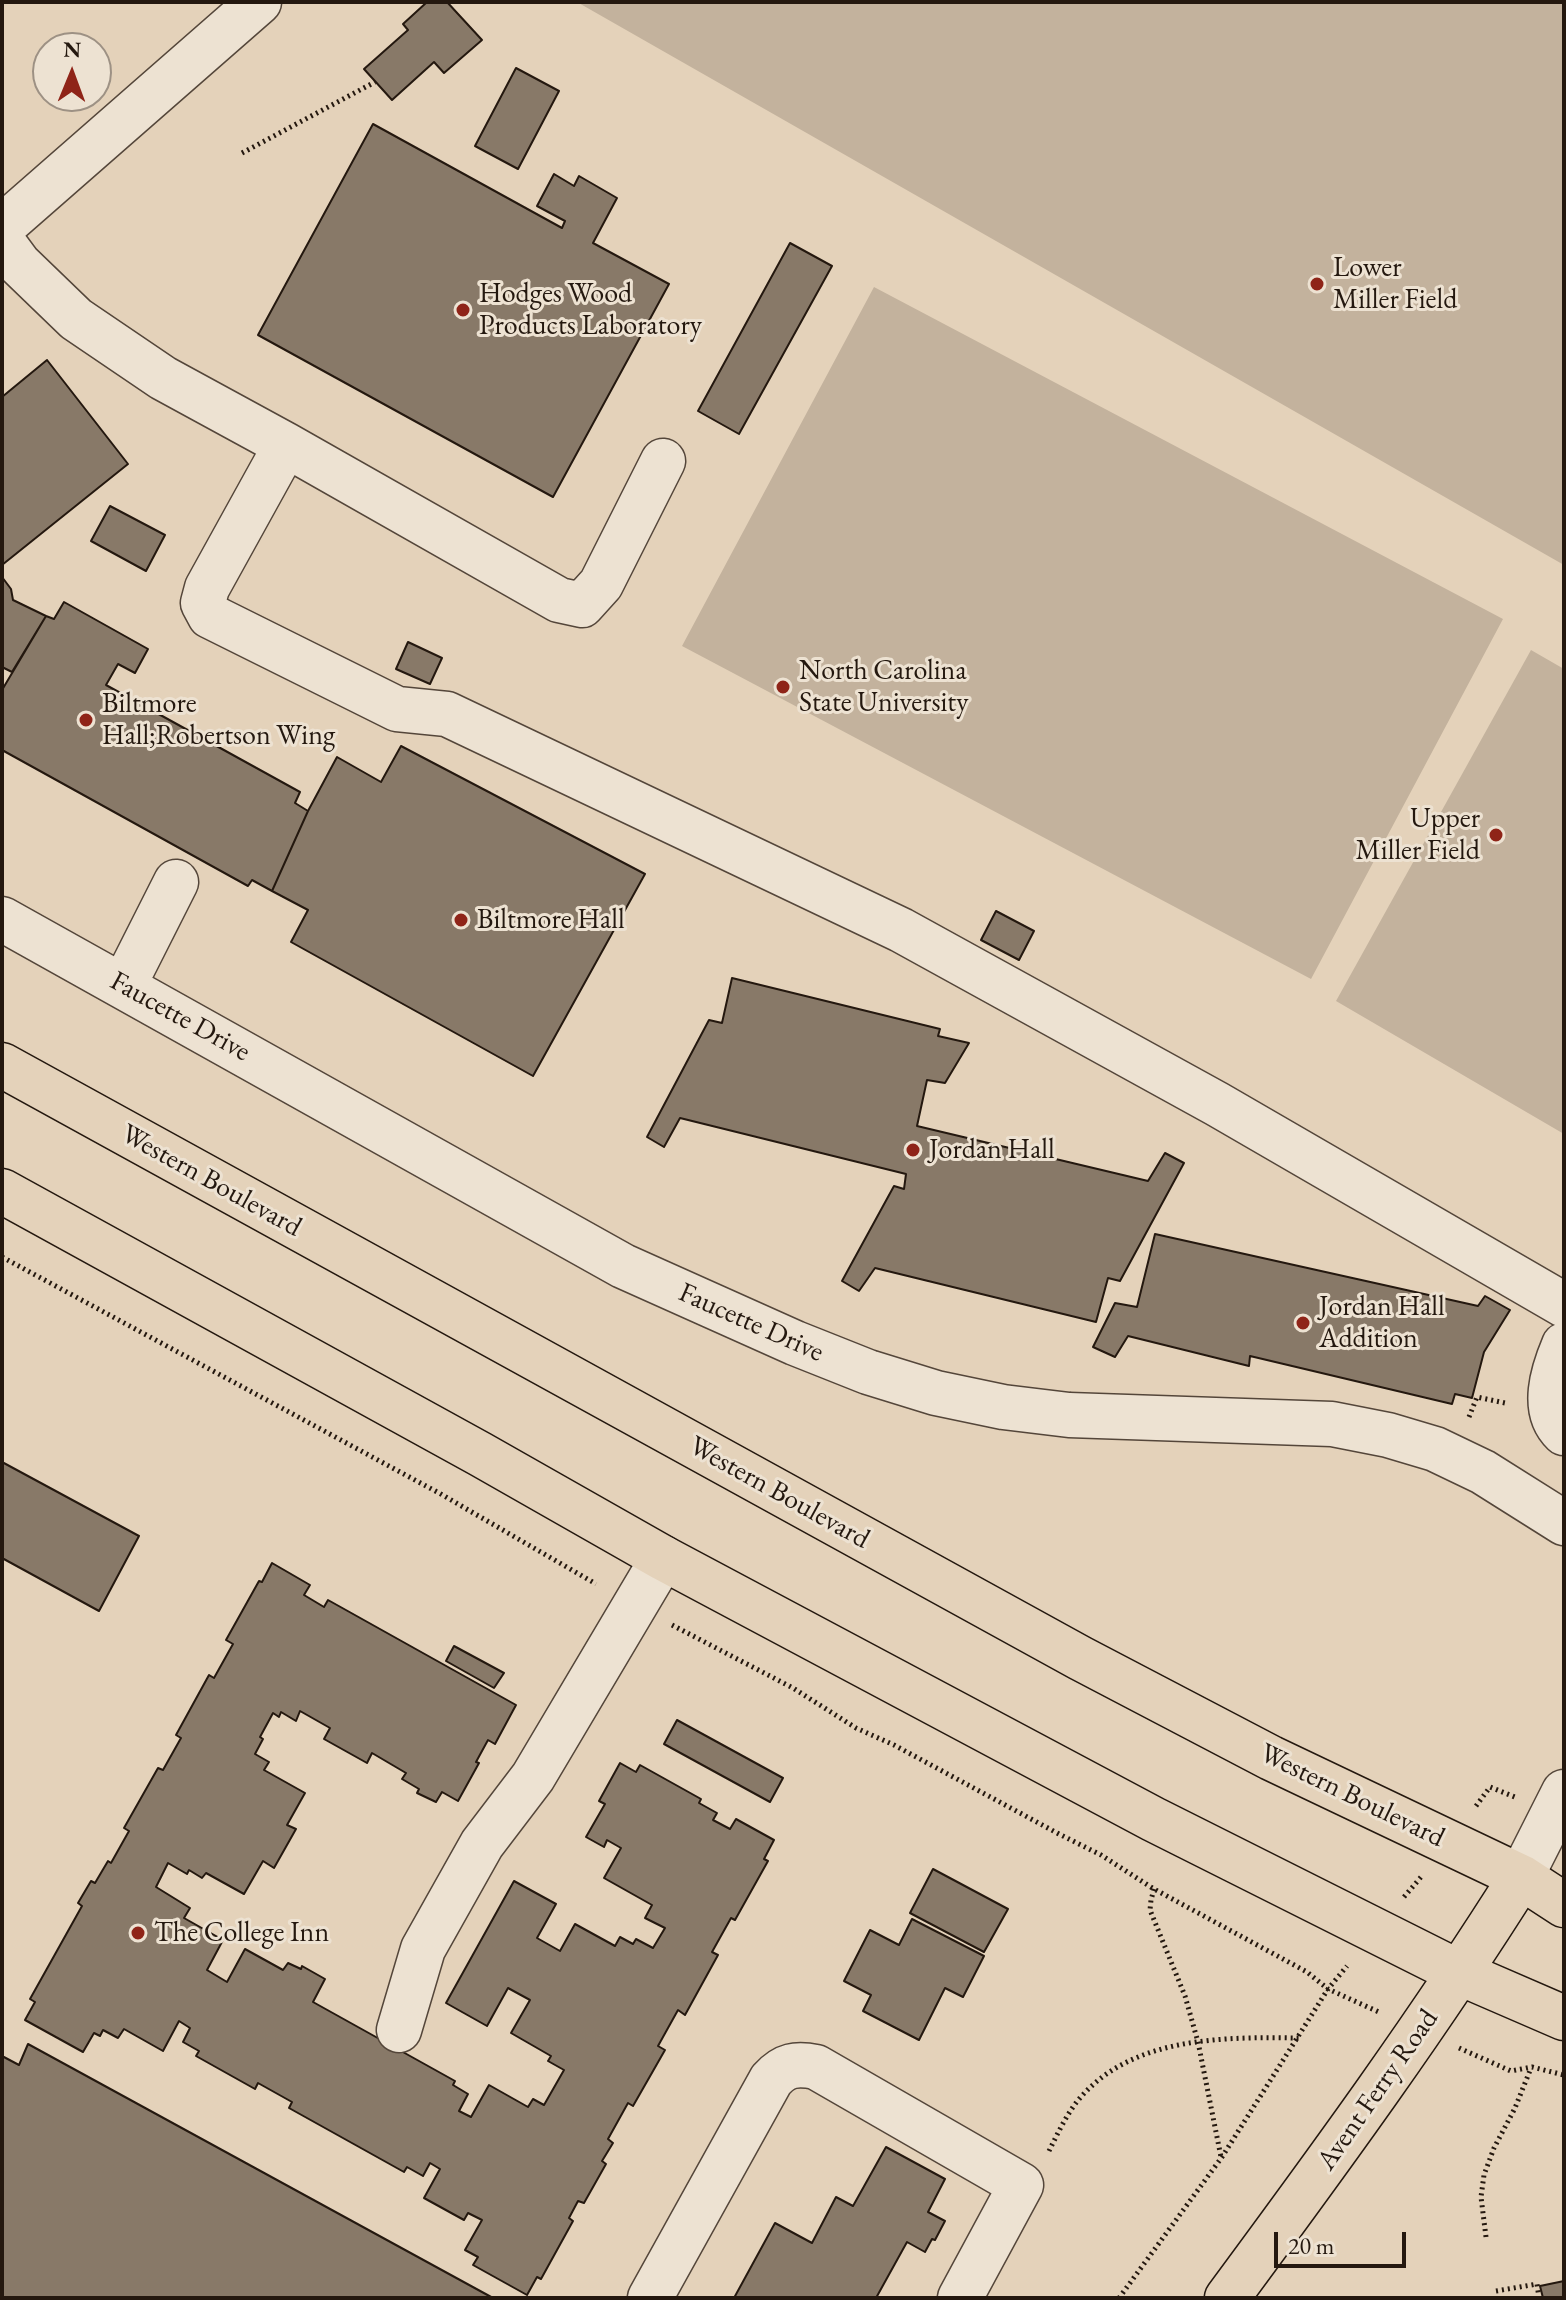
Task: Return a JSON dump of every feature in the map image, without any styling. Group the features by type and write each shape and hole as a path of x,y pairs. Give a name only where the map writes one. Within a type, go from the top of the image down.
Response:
{"main road":[{"name":"Western Boulevard","path":"2,1065 1080,1658 1271,1758 1521,1877 1564,1905"},
{"path":"2,1191 663,1558 1153,1819 1375,1932 1564,2018"},
{"name":"Avent Ferry Road","path":"1227,2298 1311,2185 1460,1973 1521,1877"}],"street":[{"path":"2,227 259,2"},
{"path":"2,241 19,264 76,319 163,378 559,600 582,605 601,584 663,461"},
{"path":"286,445 207,588 203,603 210,616 397,709 447,714 901,930 1217,1104 1564,1305"},
{"path":"124,985 176,882"},
{"name":"Faucette Drive","path":"2,919 623,1266 868,1372 936,1393 1003,1407 1069,1415 1332,1424 1388,1435 1435,1449 1483,1472 1564,1523"},
{"path":"1564,1345 1554,1367 1550,1399 1559,1429 1564,1433"},
{"path":"399,2030 423,1949 482,1844 533,1777 663,1558"},
{"path":"1521,1877 1564,1792"},
{"path":"650,2298 771,2080 780,2070 791,2065 816,2067 1021,2185 960,2298"}],"path":[{"path":"242,153 375,82"},
{"path":"2,1257 439,1493 594,1583"},
{"path":"1464,1429 1477,1397 1515,1405"},
{"path":"676,1627 793,1688 856,1728 1101,1855 1154,1889 1307,1972 1328,1989"},
{"path":"1119,2298 1222,2157 1328,1989 1449,1843 1490,1787"},
{"path":"1154,1889 1150,1910 1185,1996 1222,2157"},
{"path":"1021,2185 1039,2167 1074,2106 1094,2084 1123,2065 1147,2054 1198,2042 1299,2038"},
{"path":"1486,2237 1481,2197 1484,2175 1532,2067"},
{"path":"1511,2071 1532,2067 1564,2075"},
{"path":"1496,2291 1537,2284 1539,2298"}],"shaded area":[{"name":"Lower Miller Field","path":"577,2 1564,2 1564,565"},
{"path":"874,287 1503,619 1311,979 682,646"},
{"name":"Upper Miller Field","path":"1531,650 1564,669 1564,1134 1336,1001"}],"building":[{"path":"427,2 447,2 482,40 444,73 434,62 392,100 364,69 408,30 403,24"},
{"path":"516,68 559,91 518,169 475,146"},
{"name":"Hodges Wood Products Laboratory","path":"373,124 562,228 565,221 537,206 554,174 574,186 579,176 617,198 593,243 669,284 553,497 258,335"},
{"path":"790,243 832,266 739,434 698,411"},
{"path":"47,360 128,464 2,565 2,397"},
{"path":"110,506 165,535 146,571 91,541"},
{"path":"2,577 11,589 13,600 46,616 12,672 2,667"},
{"name":"Biltmore Hall;Robertson Wing","path":"64,602 148,649 135,673 118,664 106,685 300,792 295,803 308,811 272,891 252,880 248,886 2,750 2,690 46,616 54,619"},
{"path":"408,642 442,658 430,684 396,669"},
{"name":"Biltmore Hall","path":"401,746 645,874 533,1076 291,942 308,910 272,891 308,811 337,757 381,782"},
{"path":"996,911 1034,931 1019,960 981,940"},
{"name":"Jordan Hall","path":"732,978 940,1029 938,1036 969,1043 945,1083 927,1080 917,1126 1148,1181 1165,1153 1184,1163 1120,1281 1108,1278 1096,1322 875,1268 859,1291 842,1281 894,1186 904,1189 906,1174 680,1118 664,1147 647,1137 709,1020 722,1023"},
{"name":"Jordan Hall Addition","path":"1155,1234 1478,1306 1485,1296 1510,1310 1484,1352 1472,1398 1455,1394 1452,1404 1250,1356 1249,1366 1128,1336 1115,1357 1093,1347 1115,1303 1137,1307"},
{"path":"2,1462 139,1536 99,1611 2,1558"},
{"name":"The College Inn","path":"272,1563 310,1585 304,1595 324,1607 328,1600 516,1705 495,1744 488,1740 458,1801 442,1792 436,1802 417,1793 419,1789 402,1779 406,1773 372,1753 367,1763 324,1739 330,1728 300,1711 296,1721 281,1712 279,1717 273,1713 255,1754 269,1762 264,1770 305,1793 287,1825 296,1829 274,1868 263,1861 244,1894 206,1873 202,1878 168,1863 156,1887 190,1908 184,1918 223,1940 207,1970 227,1982 245,1949 283,1970 288,1963 301,1969 302,1966 325,1979 313,2002 455,2081 453,2085 468,2094 459,2111 471,2117 489,2085 528,2107 533,2099 544,2105 564,2070 548,2061 551,2056 511,2033 530,2000 508,1988 487,2026 446,2003 514,1881 556,1904 537,1938 560,1951 575,1924 615,1946 620,1937 633,1944 636,1939 653,1948 665,1928 645,1918 652,1905 604,1878 621,1848 607,1840 604,1847 586,1837 605,1804 599,1801 620,1763 636,1772 640,1765 701,1799 699,1803 717,1813 713,1820 730,1829 736,1819 774,1840 764,1859 768,1861 735,1920 731,1918 712,1952 718,1955 685,2015 678,2010 658,2046 665,2050 633,2106 628,2103 608,2139 613,2143 602,2161 606,2164 584,2203 578,2201 569,2218 573,2221 541,2279 537,2277 527,2295 473,2265 478,2257 465,2250 482,2220 468,2213 464,2220 424,2198 440,2169 430,2163 423,2176 407,2167 404,2172 289,2108 292,2102 258,2083 255,2089 196,2056 199,2051 183,2042 190,2028 179,2021 163,2051 124,2029 118,2038 103,2030 100,2036 94,2033 83,2052 25,2020 35,2002 30,1999 82,1906 78,1903 91,1881 95,1883 108,1861 111,1863 129,1831 124,1828 158,1768 163,1770 181,1738 176,1735 209,1675 214,1678 233,1644 226,1640"},
{"path":"454,1646 504,1673 494,1688 446,1661"},
{"path":"677,1720 783,1778 770,1802 664,1744"},
{"path":"933,1869 1008,1909 984,1952 910,1913"},
{"path":"912,1919 984,1956 963,1997 945,1988 919,2040 863,2011 871,1995 844,1981 870,1930 899,1945"},
{"path":"28,2044 493,2298 2,2298 2,2056 19,2065"},
{"path":"886,2147 945,2179 928,2212 945,2221 925,2252 907,2242 876,2298 734,2298 775,2223 812,2243 836,2197 853,2206"},
{"path":"1564,2281 1564,2298 1543,2298 1540,2286"}],"place":[{"name":"Lower Miller Field","path":"1317,284"},
{"name":"Hodges Wood Products Laboratory","path":"463,310"},
{"name":"North Carolina State University","path":"783,687"},
{"name":"Biltmore Hall;Robertson Wing","path":"86,720"},
{"name":"Upper Miller Field","path":"1496,835"},
{"name":"Biltmore Hall","path":"461,920"},
{"name":"Jordan Hall","path":"913,1150"},
{"name":"Jordan Hall Addition","path":"1303,1323"},
{"name":"The College Inn","path":"138,1933"}]}
